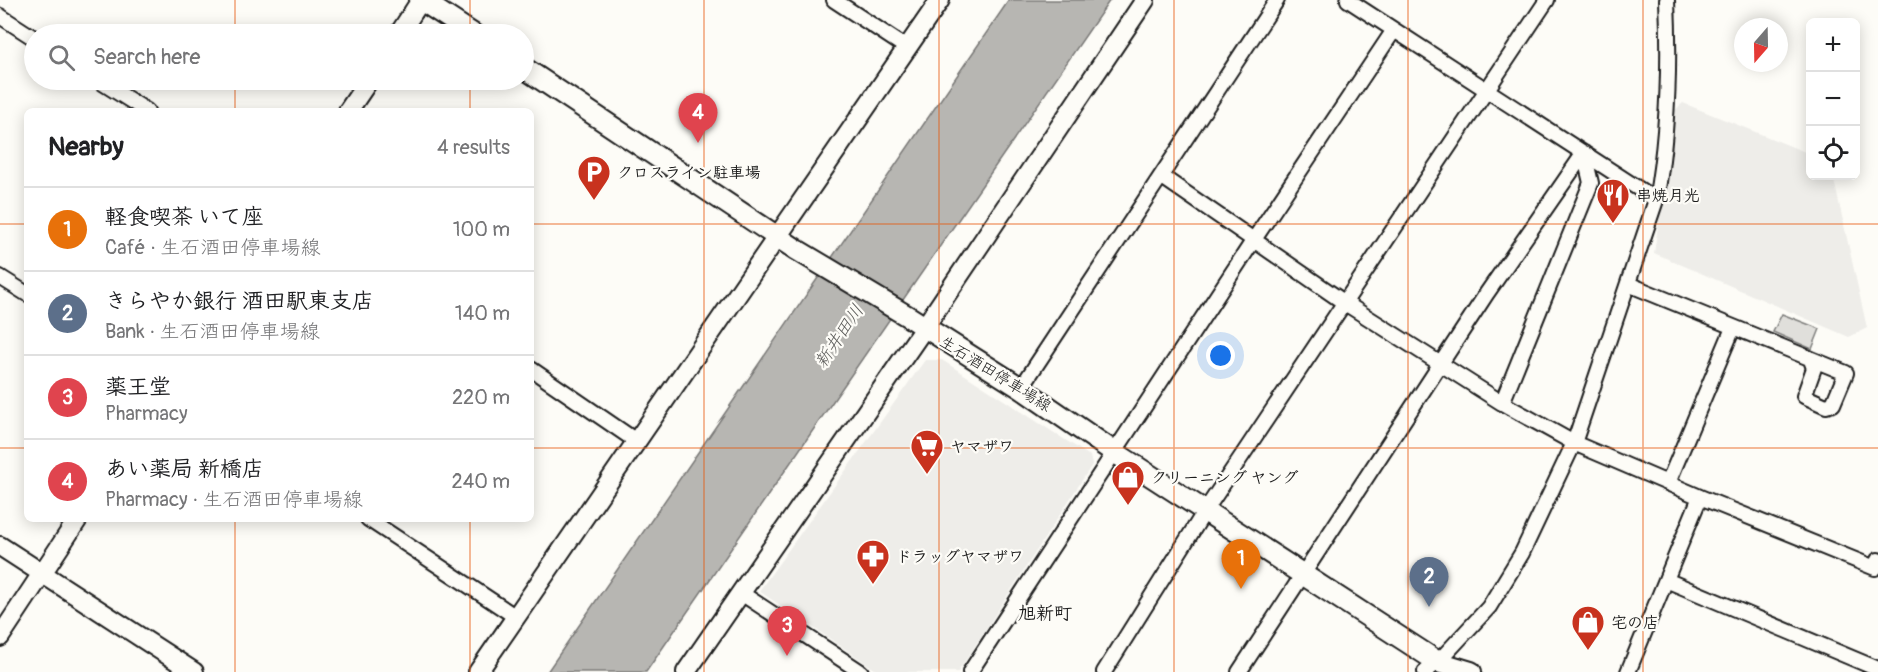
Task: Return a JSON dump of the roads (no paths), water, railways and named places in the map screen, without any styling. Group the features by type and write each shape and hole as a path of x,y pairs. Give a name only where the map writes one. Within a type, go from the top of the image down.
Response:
{"main road":[{"path":"421,0 457,24"},
{"name":"生石酒田停車場線","path":"534,75 797,250 1021,388 1114,452 1304,575 1432,667 1471,672"}],"street":[{"path":"405,24 421,0"},
{"path":"834,0 908,48"},
{"path":"478,672 940,0"},
{"path":"686,672 741,593 917,322 1144,0"},
{"path":"1021,388 1277,0"},
{"path":"1348,0 1656,200"},
{"path":"1104,672 1205,511 1547,0"},
{"path":"1432,667 1489,607 1522,553 1574,443 1656,200 1662,167 1670,62 1667,0"},
{"path":"0,16 24,32"},
{"path":"970,672 1394,30"},
{"path":"114,90 142,108"},
{"path":"350,108 362,90"},
{"path":"1239,672 1487,293 1584,153"},
{"path":"1502,403 1591,183 1584,153"},
{"path":"1161,176 1345,303 1502,403 1574,443 1875,568 1878,560"},
{"path":"0,277 24,292"},
{"path":"1628,284 1812,360"},
{"path":"1668,483 1733,328"},
{"path":"534,371 636,441"},
{"path":"1628,672 1700,497"},
{"path":"0,637 76,522"},
{"path":"373,522 516,617"},
{"path":"0,546 194,672"},
{"path":"1666,580 1878,669"},
{"path":"741,593 861,672"}],"water":[{"name":"新井田川","path":"1009,0 1110,0 646,672 547,672"}],"place":[{"name":"あい薬局 新橋店","path":"698,143"},
{"name":"クロスライン駐車場","path":"594,201"},
{"name":"串焼月光","path":"1613,224"},
{"name":"ヤマザワ","path":"927,475"},
{"name":"クリーニング ヤング","path":"1128,506"},
{"name":"ドラッグヤマザワ","path":"873,585"},
{"name":"軽食喫茶 いて座","path":"1241,589"},
{"name":"きらやか銀行 酒田駅東支店","path":"1429,607"},
{"name":"宅の店","path":"1588,651"},
{"name":"薬王堂","path":"787,656"}],"district":[{"name":"旭新町","path":"1045,613"}]}
